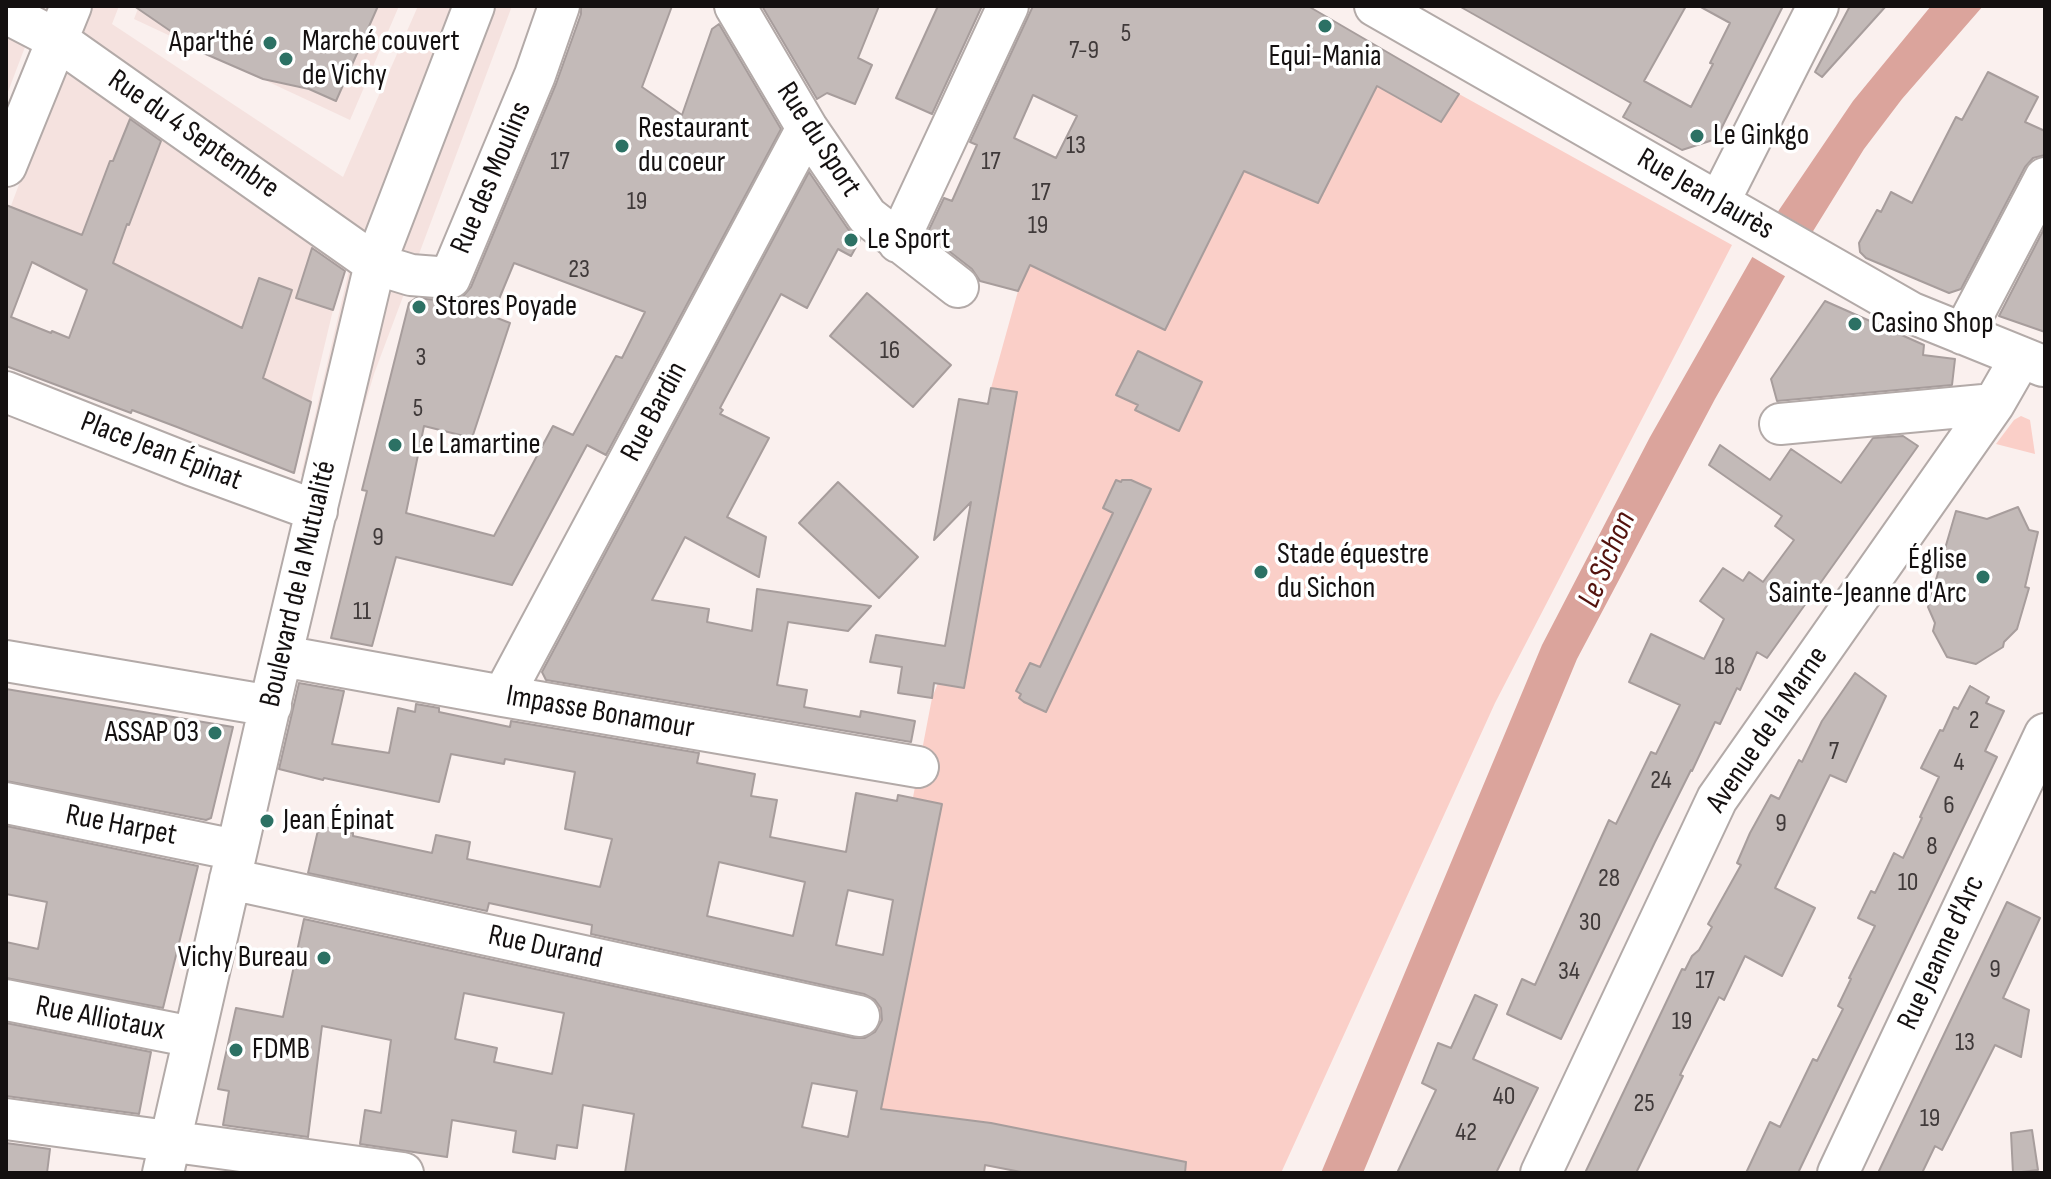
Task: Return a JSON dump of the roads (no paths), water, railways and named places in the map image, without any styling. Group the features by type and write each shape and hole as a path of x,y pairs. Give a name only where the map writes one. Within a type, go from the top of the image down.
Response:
{"street":[{"name":"Boulevard de la Mutualité","path":"166,1157 375,264 474,6"},
{"name":"Rue des Moulins","path":"375,264 411,275 450,278 535,75 559,6"},
{"name":"Rue du Sport","path":"735,6 807,128 867,216 958,287"},
{"path":"898,242 1008,6"},
{"path":"1734,211 1818,6"},
{"name":"Rue Jean Jaurès","path":"1386,9 1912,313 2033,362"},
{"name":"Rue du 4 Septembre","path":"6,13 64,22 375,264"},
{"path":"6,166 64,22"},
{"name":"Rue Bardin","path":"503,696 807,128"},
{"path":"1963,334 2045,178"},
{"name":"Avenue de la Marne","path":"1541,1173 1717,799 1994,404 2033,362"},
{"name":"Place Jean Épinat","path":"6,392 317,511"},
{"path":"1780,424 1994,404"},
{"name":"Impasse Bonamour","path":"282,656 918,767"},
{"path":"6,661 271,706"},
{"name":"Rue Jeanne d'Arc","path":"1838,1173 2045,734"},
{"name":"Rue Harpet","path":"6,803 233,864"},
{"name":"Rue Durand","path":"233,864 859,1016"},
{"name":"Rue Alliotaux","path":"6,1000 193,1037"},
{"path":"6,1119 166,1157 403,1173"}],"water":[{"name":"Le Sichon","path":"1931,6 1983,6 1902,99 1864,149 1784,278 1715,399 1577,659 1363,1173 1321,1173 1542,645 1650,437 1779,210 1853,101"}],"place":[{"name":"Equi-Mania","path":"1325,26"},
{"name":"Apar'thé","path":"270,43"},
{"name":"Marché couvert de Vichy","path":"286,59"},
{"name":"Le Ginkgo","path":"1697,136"},
{"name":"Restaurant du coeur","path":"622,146"},
{"name":"Le Sport","path":"851,240"},
{"name":"Stores Poyade","path":"419,307"},
{"name":"Casino Shop","path":"1855,324"},
{"name":"Le Lamartine","path":"395,445"},
{"name":"Stade équestre du Sichon","path":"1261,572"},
{"name":"Église Sainte-Jeanne d'Arc","path":"1983,577"},
{"name":"ASSAP 03","path":"215,733"},
{"name":"Jean Épinat","path":"267,821"},
{"name":"Vichy Bureau","path":"324,958"},
{"name":"FDMB","path":"236,1050"}]}
